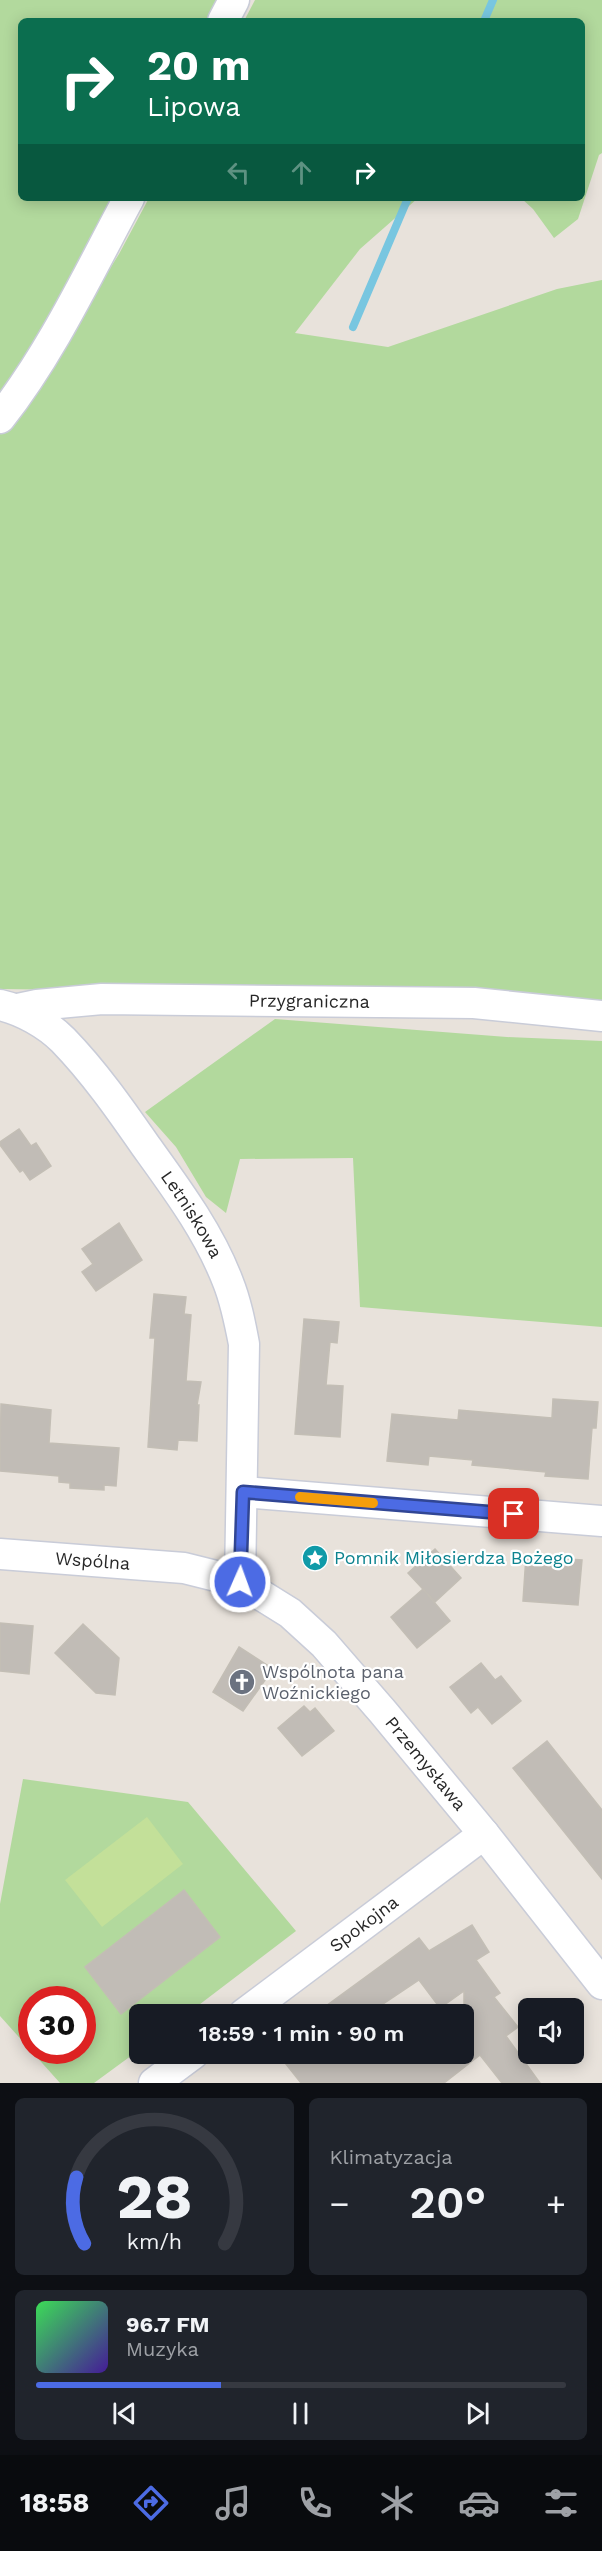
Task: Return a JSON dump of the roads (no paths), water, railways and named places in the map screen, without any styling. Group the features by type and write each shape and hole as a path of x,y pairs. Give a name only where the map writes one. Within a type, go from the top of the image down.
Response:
{"street":[{"path":"225,18 234,0"},
{"path":"0,418 15,399 67,313 127,201"},
{"name":"Przygraniczna","path":"9,1007 102,999 474,1003 602,1016"},
{"name":"Letniskowa","path":"9,1007 62,1039 120,1109 182,1196 228,1281 239,1314 244,1344 240,1582"},
{"path":"243,1492 602,1521"},
{"name":"Wspólna","path":"0,1554 184,1568"},
{"name":"Przemysława","path":"184,1568 240,1582 290,1612 324,1644 484,1834 602,1984"},
{"name":"Spokojna","path":"257,2004 484,1834"},
{"path":"154,2083 180,2064"}],"waterway":[{"path":"485,18 493,0"},
{"path":"353,327 407,201"}],"place":[{"name":"Pomnik Miłosierdza Bożego","path":"315,1558"},
{"name":"Wspólnota pana Woźnickiego","path":"242,1682"}]}
